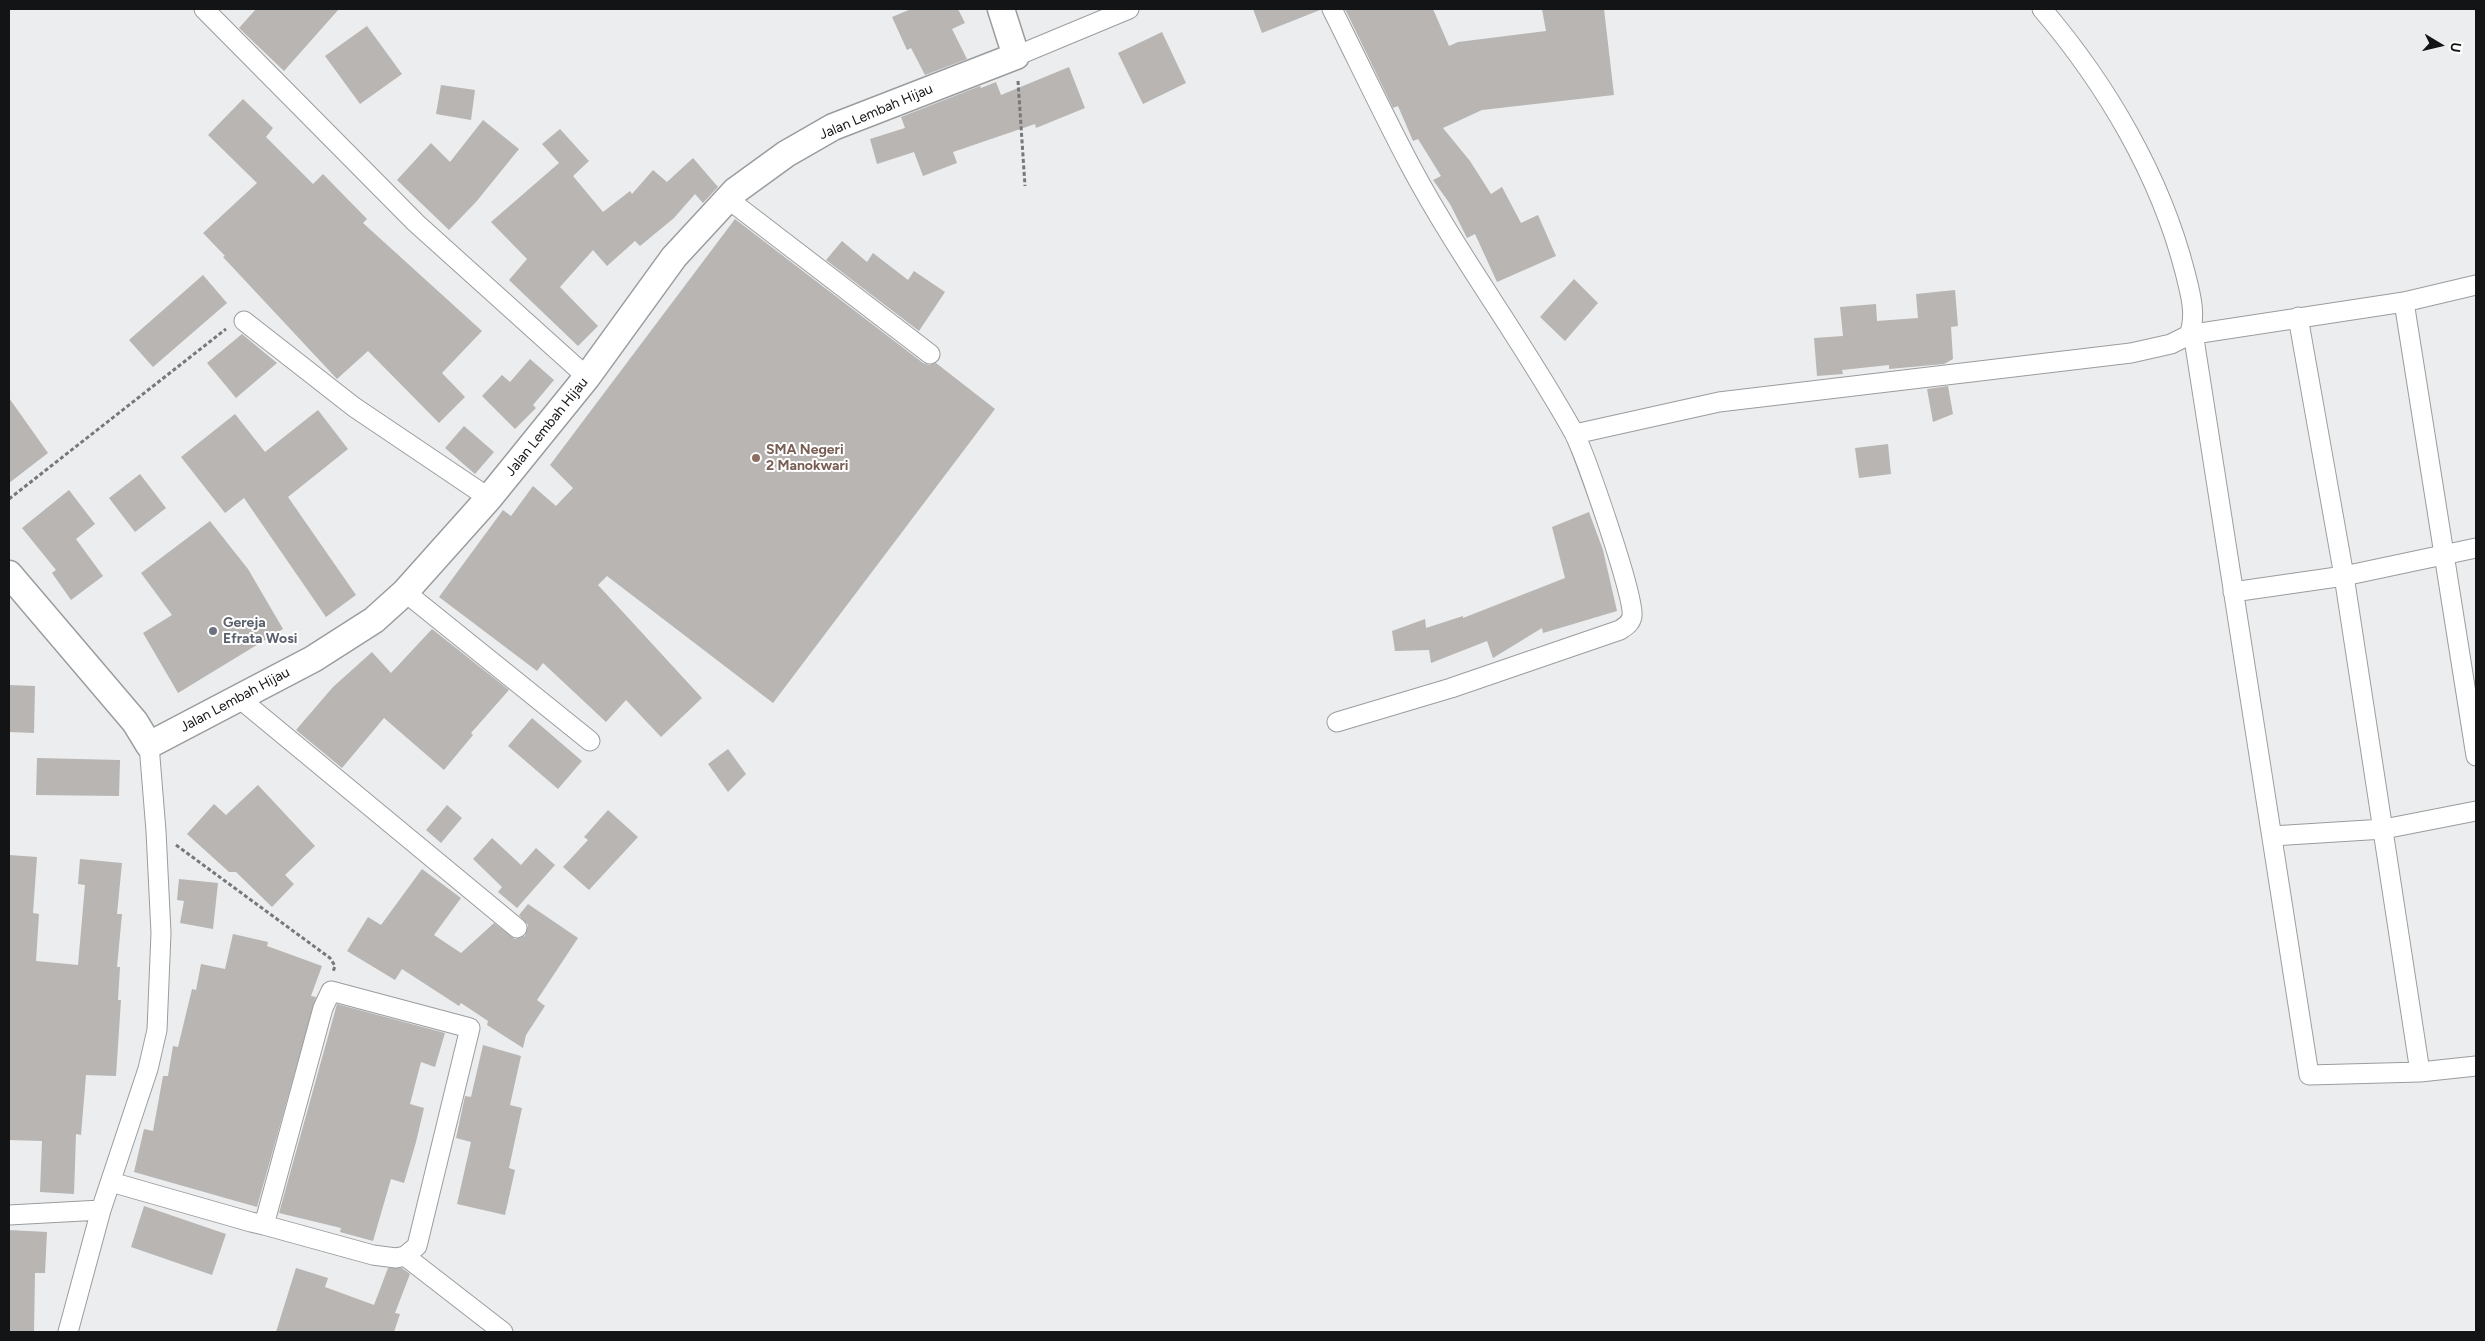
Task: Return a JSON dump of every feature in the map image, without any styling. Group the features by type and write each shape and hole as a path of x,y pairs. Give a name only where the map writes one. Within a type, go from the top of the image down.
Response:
{"street":[{"path":"204,9 416,223 587,377"},
{"path":"1001,9 1016,56"},
{"name":"Jalan Lembah Hijau","path":"149,745 313,658 374,620 405,592 489,498 587,377 674,257 732,195 786,154 833,127 1016,56 1130,9"},
{"path":"1332,9 1410,165 1457,246 1575,434 1619,558 1630,599 1632,615 1629,624 1620,630 1451,688 1337,722"},
{"path":"2042,9 2070,42 2113,106 2156,191 2178,244 2188,287 2233,592 2309,1075 2420,1072 2476,1066"},
{"path":"732,195 930,354"},
{"path":"1575,434 1719,402 2131,354 2183,340 2193,330 2404,302 2476,285"},
{"path":"2404,302 2476,756"},
{"path":"2298,317 2344,576 2420,1072"},
{"path":"244,321 354,407 489,498"},
{"path":"2233,592 2344,576 2476,548"},
{"path":"9,574 135,722 149,745 156,830 161,933 157,1030 148,1069 112,1182 101,1210 68,1332"},
{"path":"405,592 590,741"},
{"path":"239,698 518,928"},
{"path":"2272,836 2384,829 2476,811"},
{"path":"112,1182 264,1226 373,1255 396,1258 405,1256 417,1246 470,1028 332,990 323,1008 264,1226"},
{"path":"9,1215 101,1210"},
{"path":"405,1256 503,1332"}],"path":[{"path":"1016,56 1025,186"},
{"path":"9,499 236,322 244,321"},
{"path":"156,830 330,958 334,966 332,990"}],"building":[{"path":"256,9 339,9 284,71 239,28"},
{"path":"911,9 958,9 965,23 952,29 967,59 925,75 911,48 907,50 892,17"},
{"path":"1253,9 1320,9 1320,10 1262,33"},
{"path":"1345,9 1433,9 1449,46 1458,42 1546,31 1542,9 1604,9 1614,95 1482,110 1443,128 1470,161 1491,194 1502,187 1521,223 1538,215 1556,256 1497,282 1475,234 1467,238 1450,204 1433,180 1441,176 1418,139 1413,141 1398,106 1393,108"},
{"path":"367,26 402,74 360,104 325,56"},
{"path":"1162,32 1186,83 1143,104 1118,53"},
{"path":"1069,67 1085,108 1036,128 1035,124 953,152 957,163 923,176 914,152 877,164 870,139 905,128 901,117 980,86 981,88 996,82 1001,95"},
{"path":"441,85 475,90 471,120 436,114"},
{"path":"243,99 273,128 266,137 313,184 323,174 367,219 363,223 482,331 442,373 465,397 439,423 368,351 337,379 203,233 257,183 208,135"},
{"path":"483,120 519,149 476,202 449,230 397,180 431,143 450,162"},
{"path":"560,129 589,161 573,176 603,212 630,191 632,194 653,170 667,182 693,158 718,187 703,203 695,194 674,218 640,246 635,241 607,266 593,250 560,287 598,326 578,346 509,280 527,259 491,222 559,163 542,144"},
{"name":"SMA Negeri 2 Manokwari","path":"735,219 923,363 929,365 936,363 995,409 773,703 607,576 598,585 702,698 661,737 626,700 606,722 543,663 537,671 439,597 503,510 511,516 533,486 556,506 573,488 550,465"},
{"path":"842,241 867,262 873,253 908,280 914,271 945,292 919,331 826,260"},
{"path":"203,275 227,303 153,367 129,340"},
{"path":"1574,279 1598,303 1565,341 1540,317"},
{"path":"1955,290 1958,326 1951,327 1953,359 1944,364 1889,369 1889,365 1842,370 1843,374 1817,376 1814,338 1843,336 1840,307 1876,304 1877,321 1918,318 1916,294"},
{"path":"242,334 277,363 236,398 207,363"},
{"path":"530,359 554,380 533,405 536,408 515,429 482,396 502,375 510,382"},
{"path":"1948,386 1953,414 1933,422 1927,389"},
{"path":"9,398 48,453 9,483"},
{"path":"318,410 348,449 288,497 356,595 326,617 244,498 225,513 181,457 235,414 265,452"},
{"path":"464,426 494,452 475,474 445,448"},
{"path":"1888,444 1891,474 1859,478 1855,448"},
{"path":"140,474 166,508 135,532 109,498"},
{"path":"69,490 95,524 76,539 103,576 71,600 52,573 56,570 22,528"},
{"path":"1589,512 1603,550 1617,611 1543,633 1542,628 1493,658 1487,641 1431,663 1429,650 1395,651 1392,631 1425,619 1426,628 1463,616 1463,618 1565,578 1552,527"},
{"name":"Gereja Efrata Wosi","path":"210,521 248,569 283,629 178,693 143,633 172,615 141,573"},
{"path":"432,629 509,690 471,733 473,735 444,770 384,718 342,768 296,730 333,687 372,652 391,673"},
{"path":"9,685 35,686 34,733 9,732"},
{"path":"532,718 582,761 558,789 508,746"},
{"path":"728,749 746,774 728,792 708,764"},
{"path":"37,758 120,760 119,796 36,795"},
{"path":"258,785 315,846 285,875 294,884 272,907 236,872 229,872 187,834 214,804 226,815"},
{"path":"447,805 462,818 441,843 426,830"},
{"path":"608,810 638,837 589,890 563,867 588,840 584,837"},
{"path":"492,838 521,865 536,848 555,865 517,908 498,892 502,887 473,859"},
{"path":"9,855 37,857 33,913 39,914 36,961 78,965 85,885 78,884 80,859 122,863 117,914 122,914 117,967 120,967 118,1000 121,1000 116,1076 86,1075 81,1135 76,1134 74,1194 40,1192 42,1141 9,1140"},
{"path":"422,869 461,898 434,935 461,953 494,923 515,939 525,936 528,925 519,915 528,904 578,938 537,1000 545,1006 526,1035 523,1048 487,1025 488,1021 461,1003 459,1006 402,969 395,980 347,951 368,917 381,925"},
{"path":"179,879 218,883 213,929 180,923 184,901 177,900"},
{"path":"233,934 268,942 267,946 322,966 311,996 316,997 257,1207 134,1172 144,1129 153,1131 163,1076 168,1076 173,1046 178,1047 192,989 196,990 201,964 225,969"},
{"path":"337,1004 445,1033 435,1067 421,1062 410,1104 424,1108 416,1142 404,1183 391,1179 373,1241 340,1232 341,1228 279,1213"},
{"path":"483,1045 521,1056 510,1105 522,1108 509,1168 515,1170 505,1215 457,1204 471,1142 456,1138 465,1096 471,1097"},
{"path":"144,1206 226,1234 212,1275 131,1247"},
{"path":"9,1230 47,1232 45,1273 35,1273 34,1332 9,1331"},
{"path":"296,1268 328,1278 325,1287 374,1305 388,1268 402,1268 410,1274 395,1313 400,1314 394,1332 276,1332"}],"place":[{"name":"SMA Negeri 2 Manokwari","path":"756,458"},
{"name":"Gereja Efrata Wosi","path":"213,631"}]}
